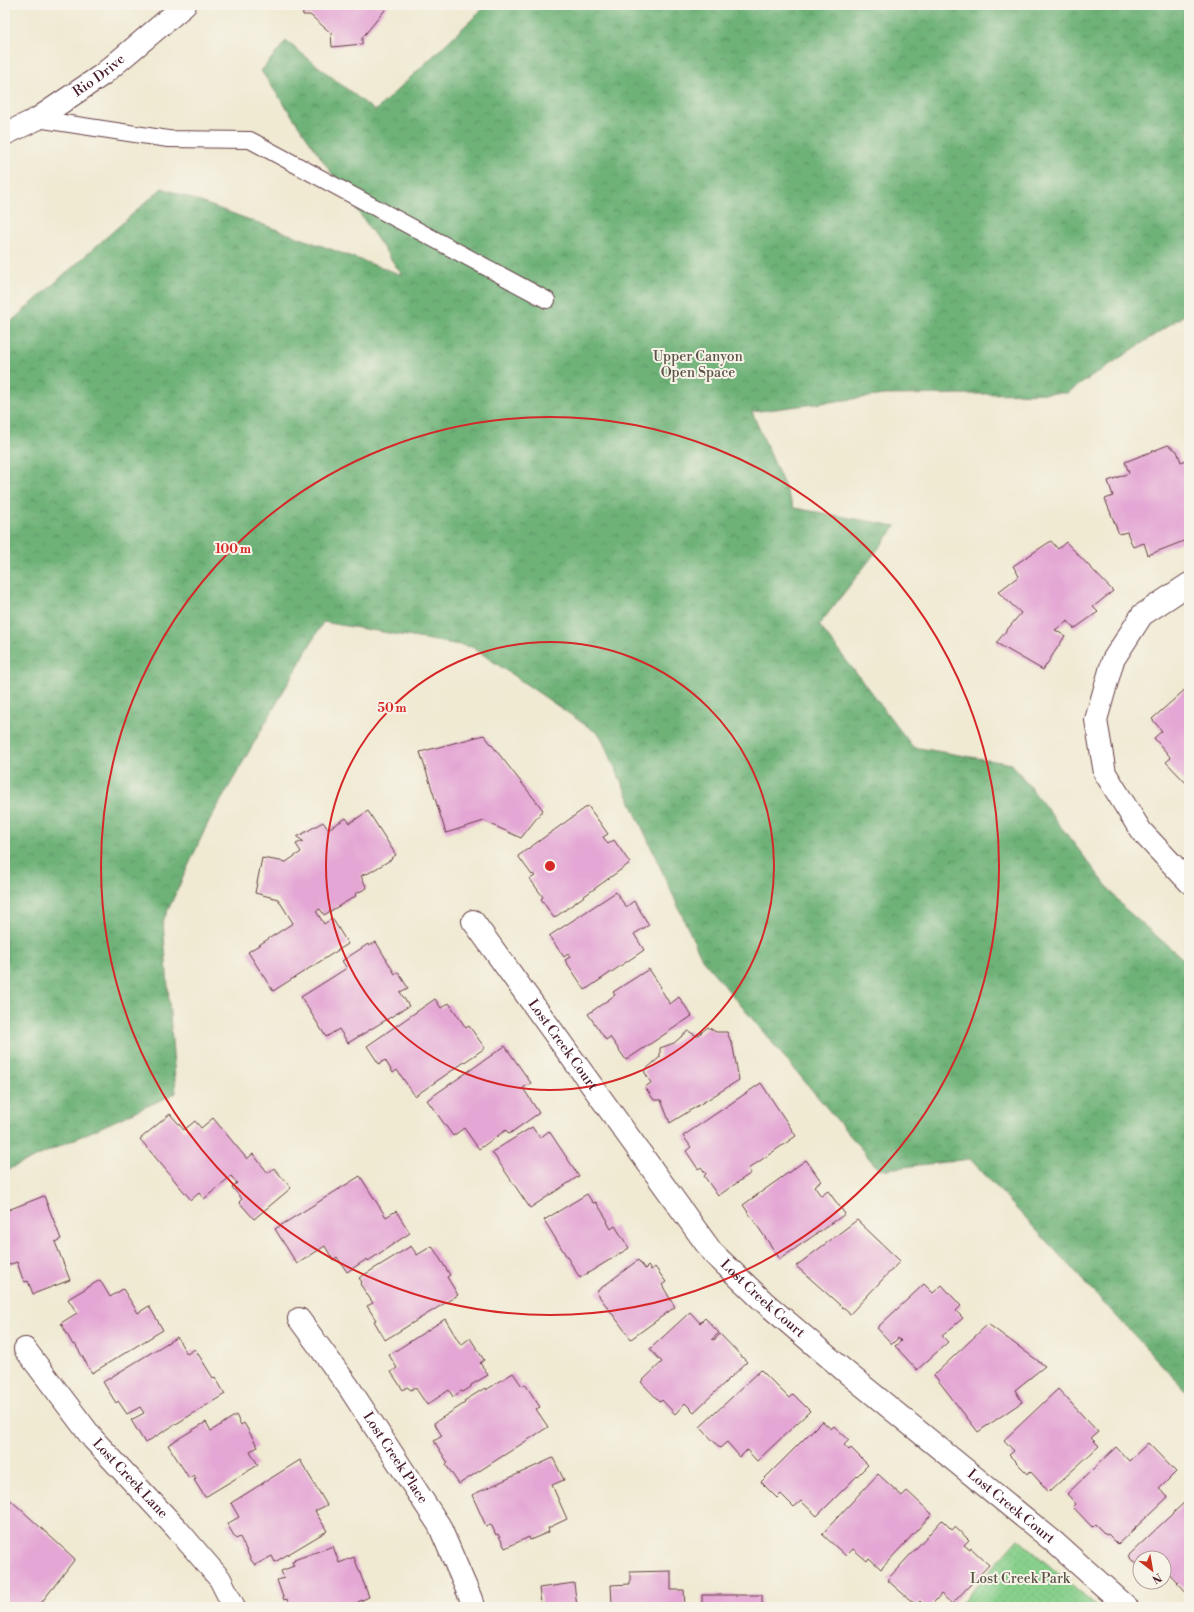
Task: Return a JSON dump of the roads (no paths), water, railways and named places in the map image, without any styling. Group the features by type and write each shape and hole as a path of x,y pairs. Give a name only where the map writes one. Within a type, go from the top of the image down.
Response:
{"street":[{"name":"Rio Drive","path":"5,134 37,119 102,75 185,5"},
{"path":"1189,584 1142,615 1113,660 1096,720 1104,773 1141,831 1189,882"},
{"name":"Lost Creek Court","path":"473,921 712,1252 762,1301 846,1372 1048,1537 1127,1607"},
{"name":"Lost Creek Place","path":"299,1319 348,1386 439,1525 471,1599 473,1607"},
{"name":"Lost Creek Lane","path":"25,1349 93,1439 177,1529 220,1579 234,1607"}],"lane":[{"path":"37,119 168,139 250,140 547,300"}],"park label":[{"name":"Upper Canyon Open Space","path":"698,366"},
{"name":"Lost Creek Park","path":"1020,1579"}]}
